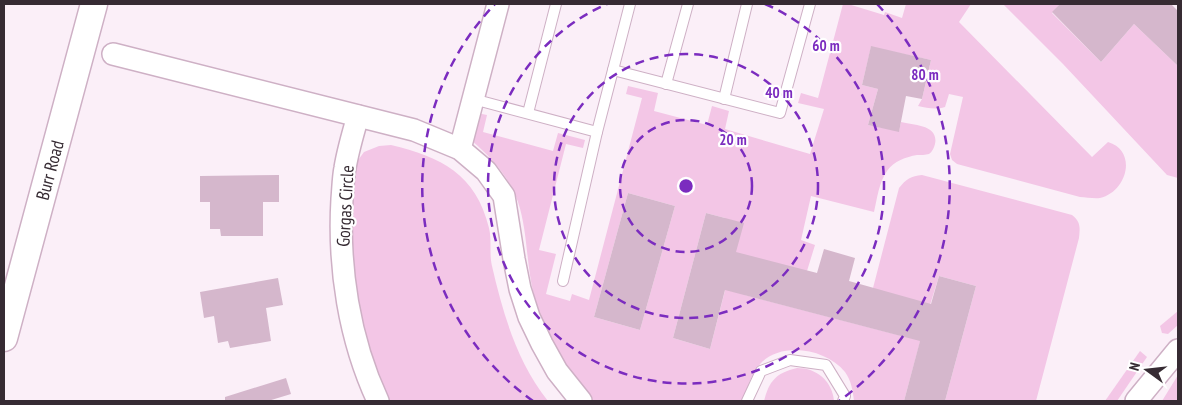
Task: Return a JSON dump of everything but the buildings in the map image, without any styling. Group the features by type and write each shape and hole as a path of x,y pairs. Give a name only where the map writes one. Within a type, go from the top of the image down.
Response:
{"street":[{"name":"Burr Road","path":"4,338 94,4"},
{"path":"460,149 498,4"},
{"path":"113,54 414,130 460,149 486,171 504,196 520,289 529,317 557,371 581,401"},
{"name":"Gorgas Circle","path":"358,116 344,169 341,218 342,248 346,295 356,341 378,401"},
{"path":"1136,401 1178,350"}],"lane":[{"path":"528,113 556,4"},
{"path":"562,281 597,132 630,4"},
{"path":"666,84 688,4"},
{"path":"724,99 747,4"},
{"path":"613,70 780,113 810,4"},
{"path":"473,99 597,132"},
{"path":"747,401 762,371 790,360 826,365 844,396 843,401"}],"shaded area":[{"path":"843,4 884,15 885,12 902,18 906,4 971,4 959,22 1092,157 1108,142 1117,147 1123,154 1126,162 1125,171 1117,188 1109,194 1095,198 1080,197 957,164 952,160 950,154 963,97 949,94 945,107 941,108 918,106 922,99 931,60 871,47 862,85 878,89 868,125 899,131 901,122 929,129 935,138 932,151 929,154 905,158 890,168 884,175 880,185 874,212 811,196 801,240 815,245 807,271 732,267 725,218 706,213 673,338 710,349 729,275 745,295 902,336 924,327 904,401 854,401 849,378 837,364 816,353 792,350 770,356 761,363 750,381 744,401 592,401 557,351 538,310 531,284 524,225 515,193 499,168 472,141 477,113 487,115 483,132 553,151 558,133 585,140 583,148 566,144 539,250 556,254 546,294 570,301 572,294 589,300 642,98 626,94 628,86 658,93 654,111 707,125 712,106 729,111 725,129 810,154 824,109 798,103 801,93 818,98","holes":["628,193 675,206 640,330 594,317"]},
{"path":"1003,4 1060,4 1052,13 1101,62 1134,24 1178,66 1178,178 1167,175 1063,64"},
{"path":"391,145 426,155 441,162 465,181 475,194 483,209 489,228 492,266 506,320 528,370 548,401 388,401 364,340 354,290 349,203 356,163 364,152 379,146"},
{"path":"922,175 1072,215 1078,223 1080,228 1079,238 1036,401 945,401 976,286 939,276 926,318 873,288 899,188 909,178"},
{"path":"1178,311 1178,325 1168,334 1162,333 1160,326"},
{"path":"1140,351 1147,357 1117,401 1105,401"},
{"path":"797,368 811,370 822,377 830,387 834,401 764,401 768,388 774,379 784,372"},
{"path":"1178,375 1178,401 1162,401"}]}
